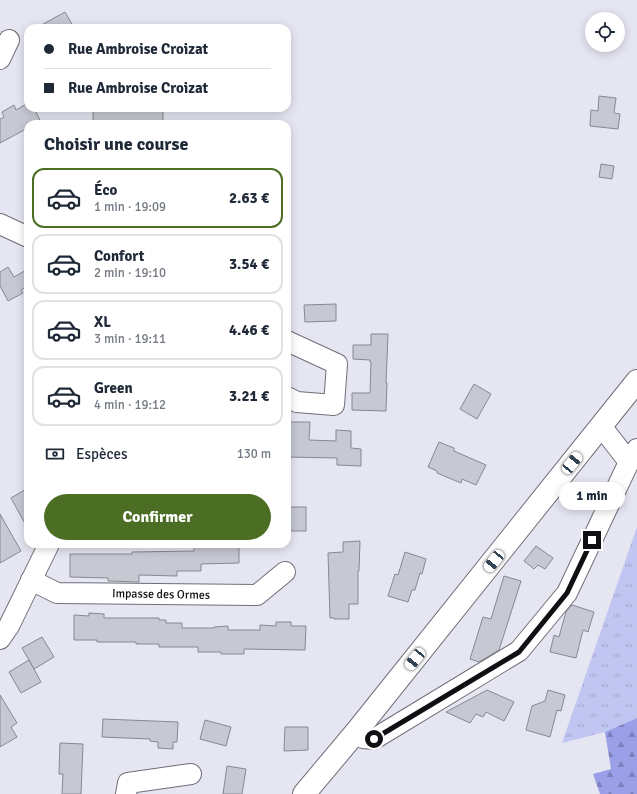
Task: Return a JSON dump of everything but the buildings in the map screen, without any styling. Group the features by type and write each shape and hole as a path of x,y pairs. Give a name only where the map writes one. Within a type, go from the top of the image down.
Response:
{"main road":[{"path":"304,794 356,732 637,381"}],"street":[{"path":"0,59 9,40"},
{"path":"0,224 24,235"},
{"path":"291,343 337,364 334,405 297,402 291,399"},
{"path":"356,732 363,738 374,739 519,652 567,593 633,455 601,426"},
{"path":"0,639 9,626 47,548"},
{"name":"Impasse des Ormes","path":"31,580 56,593 257,596 285,572"},
{"path":"126,794 128,783 191,774"}],"green space":[{"path":"637,527 637,718 605,732 562,743"},
{"path":"637,718 637,794 600,794 593,774 611,769 605,732"}],"route":[{"path":"374,739 519,652 567,593 592,540"}]}
